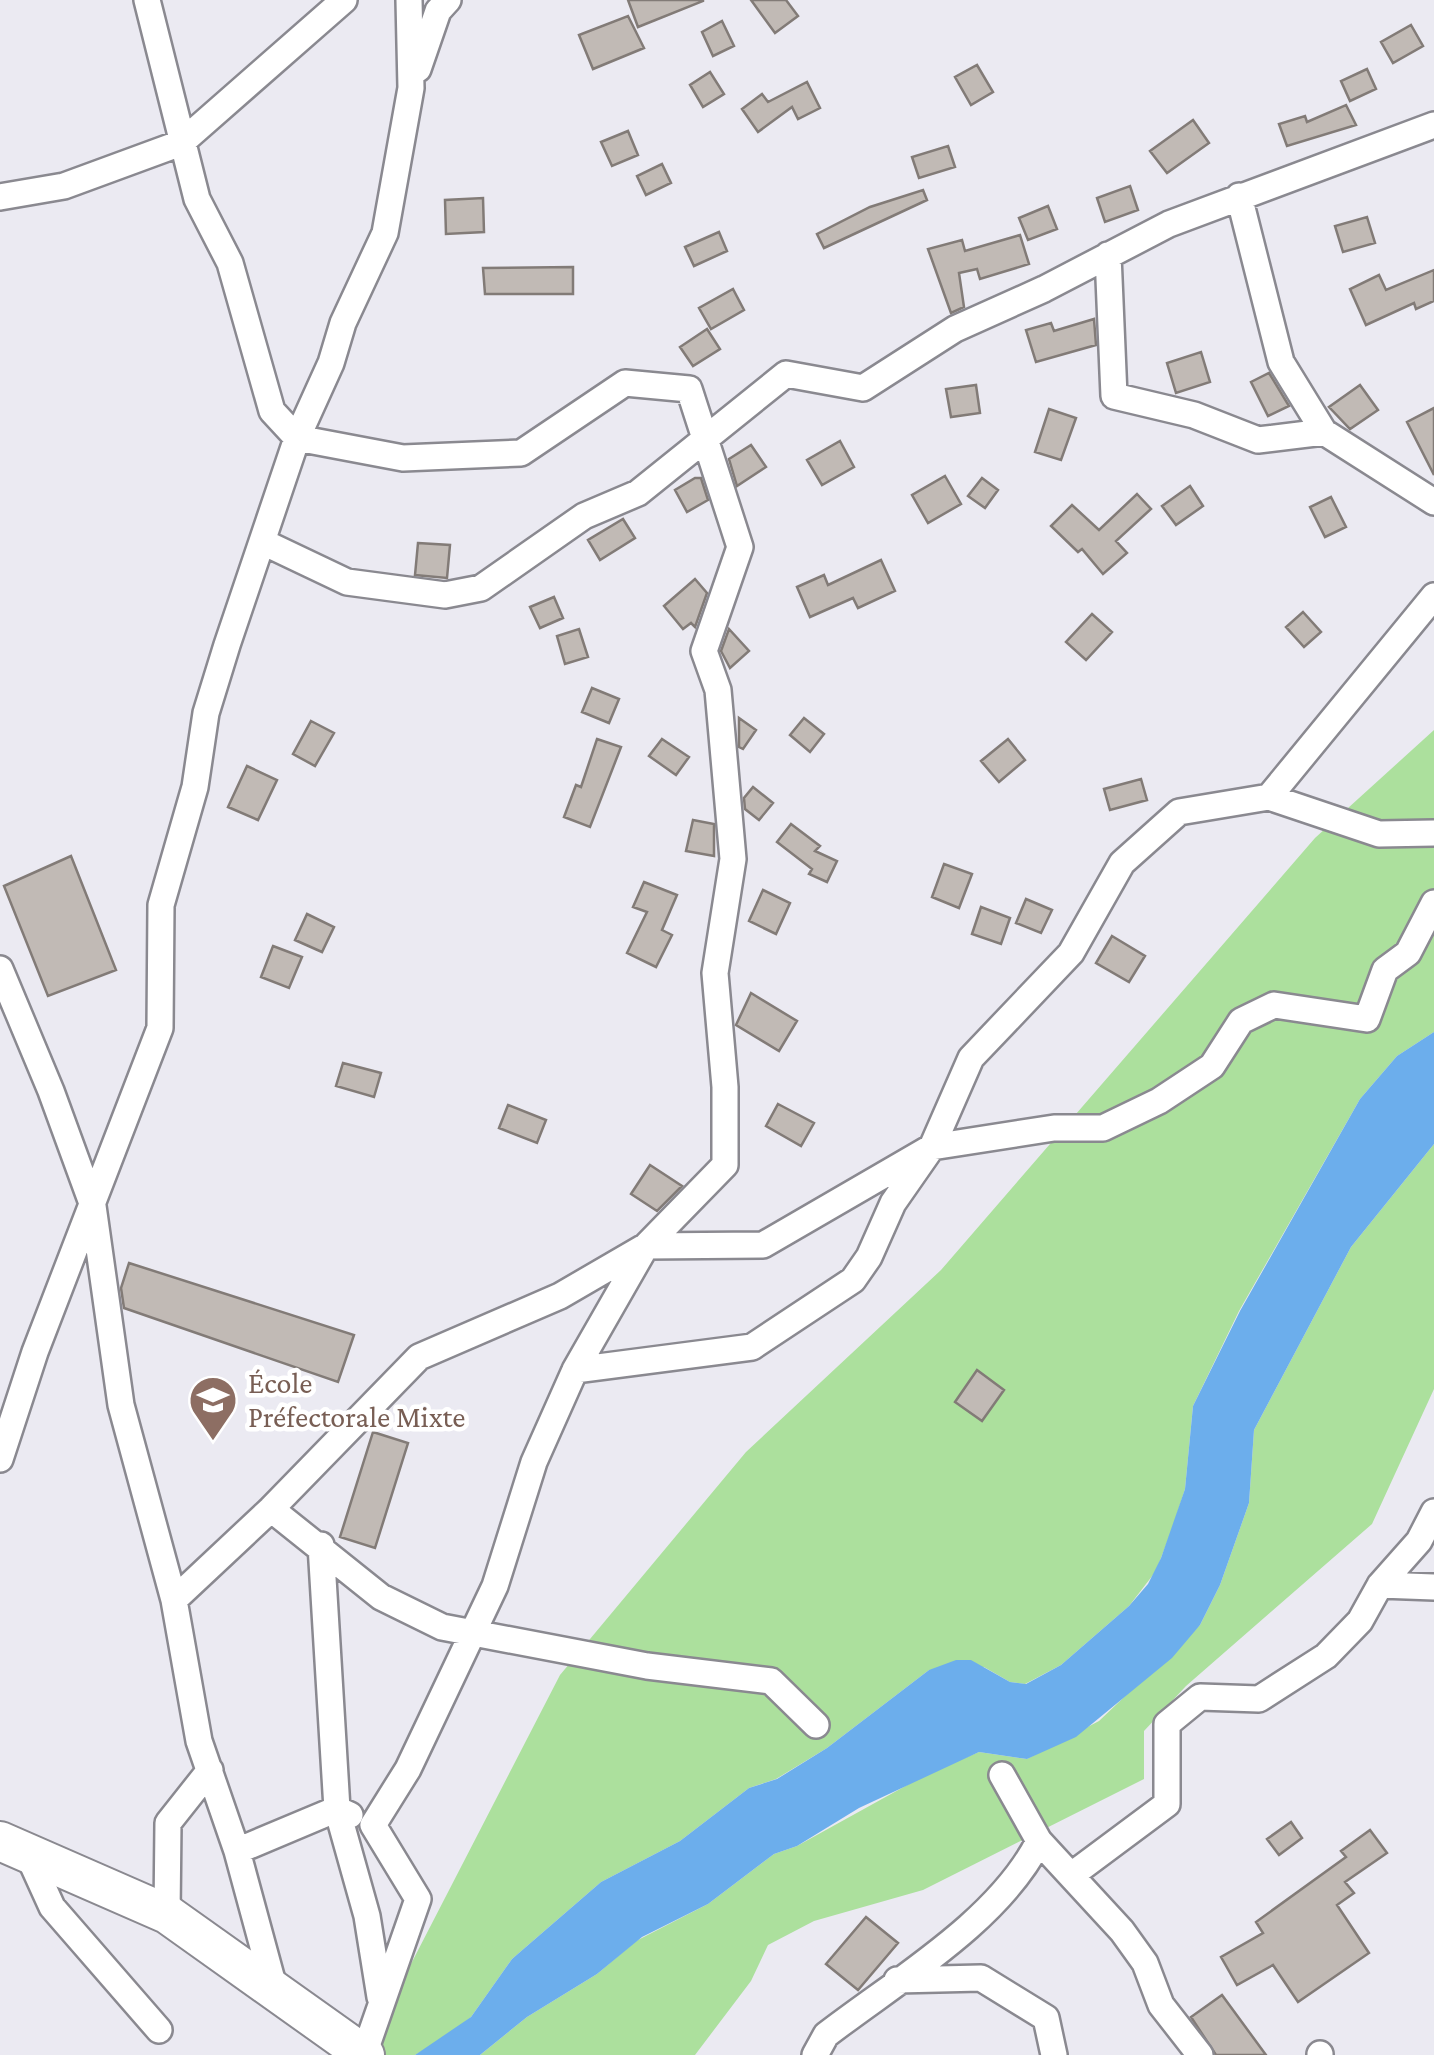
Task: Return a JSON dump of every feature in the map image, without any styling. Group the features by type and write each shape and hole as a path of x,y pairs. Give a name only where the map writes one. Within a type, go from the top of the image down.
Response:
{"main road":[{"path":"13,1847 167,1914 365,2055"}],"street":[{"path":"147,0 197,199 230,263 272,411 298,438 403,458 521,453 624,383 689,389 740,547 704,651 718,690 733,859 716,972 725,1087 725,1165 646,1246 575,1370 534,1462 495,1586 408,1769 373,1825"},
{"path":"0,197 64,186 181,143 344,0"},
{"path":"0,1459 36,1352 160,1028 161,905 195,787 206,713 298,438 331,364 342,323 385,233 411,88 439,11 404,4 411,88"},
{"path":"265,543 347,582 445,595 481,588 584,516 638,493 786,374 863,388 955,329 1168,224 1434,126"},
{"path":"1239,196 1281,362 1324,432 1434,502"},
{"path":"1108,255 1114,396 1194,415 1258,440 1324,432"},
{"path":"1268,796 1434,596"},
{"path":"575,1370 752,1347 830,1299 853,1280 869,1256 893,1203 932,1147 971,1058 1071,953 1122,864 1179,812 1268,796 1380,834 1434,833"},
{"path":"174,1600 271,1509 419,1357 560,1296 646,1246 763,1244 932,1147 1054,1128 1103,1128 1159,1101 1212,1066 1240,1021 1274,1005 1367,1018 1384,970 1408,953 1434,903"},
{"path":"0,969 52,1090 93,1206 121,1405 174,1600 199,1740 237,1851 275,1991"},
{"path":"271,1509 321,1545 381,1597 442,1627 647,1666 772,1681 816,1725"},
{"path":"1074,1874 1167,1804 1167,1724 1200,1698 1259,1699 1326,1656 1360,1621 1380,1585 1419,1541 1434,1512"},
{"path":"321,1545 337,1809 367,1916 380,2002"},
{"path":"1380,1585 1434,1587"},
{"path":"167,1914 168,1822 210,1770"},
{"path":"1002,1775 1039,1841 1074,1874 1145,1963 1160,2005 1200,2055"},
{"path":"237,1851 337,1809 373,1825 418,1899 365,2055"},
{"path":"815,2055 826,2034 974,1920 1023,1873 1039,1841"},
{"path":"13,1847 52,1907 159,2030"},
{"path":"897,1980 981,1978 1046,2018 1054,2055"}],"green space":[{"path":"1434,730 1434,1032 1397,1056 1360,1099 1239,1311 1193,1406 1185,1489 1172,1529 1156,1571 1129,1606 1061,1665 1025,1684 1010,1682 984,1667 929,1670 827,1748 776,1779 749,1788 680,1841 601,1882 512,1959 471,2017 448,2036 415,2055 364,2055 560,1675 746,1452 941,1270 1315,838"},
{"path":"1434,1144 1434,1389 1372,1524 1186,1686 1144,1731 1144,1779 923,1890 814,1921 768,1945 751,1981 695,2055 480,2055 527,2017 597,1974 636,1941 708,1904 774,1854 797,1846 929,1773 979,1752 1027,1759 1099,1721 1200,1625 1220,1585 1249,1503 1254,1430 1351,1247"}],"water":[{"path":"1434,1032 1434,1144 1351,1247 1254,1430 1249,1503 1220,1585 1200,1625 1172,1658 1076,1737 1027,1759 979,1752 859,1808 797,1846 774,1854 708,1904 642,1937 597,1974 527,2017 480,2055 415,2055 471,2017 512,1959 601,1882 680,1841 749,1788 777,1779 827,1748 929,1670 956,1660 971,1660 1010,1682 1026,1684 1061,1665 1129,1606 1148,1584 1161,1558 1185,1489 1193,1406 1240,1311 1360,1099 1397,1056"}],"building":[{"path":"628,0 703,0 703,1 638,27"},
{"path":"751,0 786,0 798,16 775,33"},
{"path":"628,16 644,48 593,69 579,35"},
{"path":"722,21 734,46 713,56 702,32"},
{"path":"1411,25 1423,46 1393,63 1381,42"},
{"path":"977,65 993,92 971,105 955,77"},
{"path":"1367,69 1376,89 1350,101 1341,81"},
{"path":"710,72 724,94 703,107 690,85"},
{"path":"807,82 820,108 798,119 792,107 758,132 742,109 762,94 768,102"},
{"path":"1346,105 1356,125 1287,146 1279,124 1305,116 1307,122"},
{"path":"1193,120 1209,143 1167,173 1150,151"},
{"path":"628,131 638,155 612,166 601,142"},
{"path":"948,146 955,167 919,178 912,157"},
{"path":"662,164 671,183 646,195 637,176"},
{"path":"1130,186 1138,210 1105,222 1097,198"},
{"path":"923,190 927,200 824,248 817,234 870,207"},
{"path":"483,198 484,232 446,234 445,200"},
{"path":"1048,206 1057,229 1028,240 1019,218"},
{"path":"1367,217 1375,243 1343,252 1335,226"},
{"path":"719,232 727,251 694,266 685,247"},
{"path":"1020,235 1029,264 980,279 977,269 959,273 964,307 951,313 928,249 962,240 965,251"},
{"path":"573,267 573,294 485,294 483,268"},
{"path":"1434,270 1434,301 1416,309 1414,303 1366,325 1350,289 1379,275 1386,290"},
{"path":"733,289 744,310 711,329 699,308"},
{"path":"1094,319 1096,345 1036,362 1026,330 1051,323 1054,331"},
{"path":"707,329 720,349 693,366 680,347"},
{"path":"1201,352 1210,382 1176,393 1167,363"},
{"path":"1269,373 1289,406 1268,416 1251,382"},
{"path":"976,385 980,413 951,417 946,389"},
{"path":"1360,385 1378,410 1350,429 1329,407"},
{"path":"1434,408 1434,475 1407,422"},
{"path":"1049,409 1076,418 1061,460 1035,452"},
{"path":"840,441 854,467 822,485 807,460"},
{"path":"751,445 766,467 737,486 729,459"},
{"path":"945,476 961,504 928,523 912,495"},
{"path":"701,478 708,500 687,512 675,490"},
{"path":"982,478 998,490 985,508 968,496"},
{"path":"1190,486 1203,506 1176,525 1162,506"},
{"path":"1137,494 1151,509 1116,541 1127,553 1103,574 1082,549 1078,552 1051,526 1072,505 1099,530"},
{"path":"1331,497 1346,527 1325,537 1310,507"},
{"path":"623,519 635,538 600,560 588,540"},
{"path":"418,543 450,545 447,578 415,575"},
{"path":"881,560 895,591 858,608 853,598 810,617 797,587 824,575 828,585"},
{"path":"695,579 707,593 695,627 691,623 683,629 664,606"},
{"path":"554,597 563,618 540,628 530,607"},
{"path":"1303,612 1321,632 1304,647 1286,627"},
{"path":"1092,614 1112,632 1086,660 1066,642"},
{"path":"579,629 588,657 565,664 557,636"},
{"path":"729,629 749,651 730,668 721,651"},
{"path":"592,688 619,699 609,723 582,712"},
{"path":"739,718 756,730 743,749 739,747"},
{"path":"804,718 824,734 810,752 790,735"},
{"path":"311,721 334,733 315,766 293,754"},
{"path":"597,739 621,747 590,827 564,817 576,785 581,787"},
{"path":"662,739 689,757 676,775 649,756"},
{"path":"1008,739 1025,760 999,782 981,761"},
{"path":"247,766 277,780 258,820 228,807"},
{"path":"1141,779 1147,800 1110,810 1104,789"},
{"path":"753,787 773,803 759,820 745,809 744,798"},
{"path":"693,820 714,824 714,856 686,851"},
{"path":"791,824 820,846 815,851 837,861 827,882 809,874 812,869 777,842"},
{"path":"71,856 116,970 48,996 4,886"},
{"path":"944,864 972,874 959,908 932,897"},
{"path":"644,882 677,895 662,930 672,935 656,967 627,953 647,912 633,907"},
{"path":"763,890 790,903 776,934 749,921"},
{"path":"1026,899 1052,910 1041,933 1016,923"},
{"path":"981,907 1010,918 1001,944 972,934"},
{"path":"307,914 334,927 322,952 295,940"},
{"path":"1112,936 1145,956 1129,982 1096,963"},
{"path":"273,946 302,957 289,988 261,977"},
{"path":"751,993 797,1021 779,1051 736,1025"},
{"path":"343,1063 381,1073 374,1097 336,1086"},
{"path":"778,1104 814,1123 801,1146 766,1126"},
{"path":"508,1105 546,1120 537,1143 499,1128"},
{"path":"650,1165 682,1186 657,1211 631,1194"},
{"path":"129,1263 354,1335 338,1382 124,1308 121,1288"},
{"path":"977,1370 1004,1390 982,1421 955,1402"},
{"path":"373,1432 408,1443 375,1548 340,1537"},
{"path":"1291,1822 1302,1838 1279,1855 1267,1839"},
{"path":"1370,1830 1387,1853 1345,1882 1354,1893 1337,1905 1369,1953 1298,2002 1273,1965 1237,1985 1221,1957 1263,1933 1256,1922 1346,1857 1341,1851"},
{"path":"866,1917 898,1943 858,1990 826,1964"},
{"path":"1222,1995 1266,2055 1216,2055 1191,2017"}],"place":[{"name":"École Préfectorale Mixte","path":"213,1442"}]}
